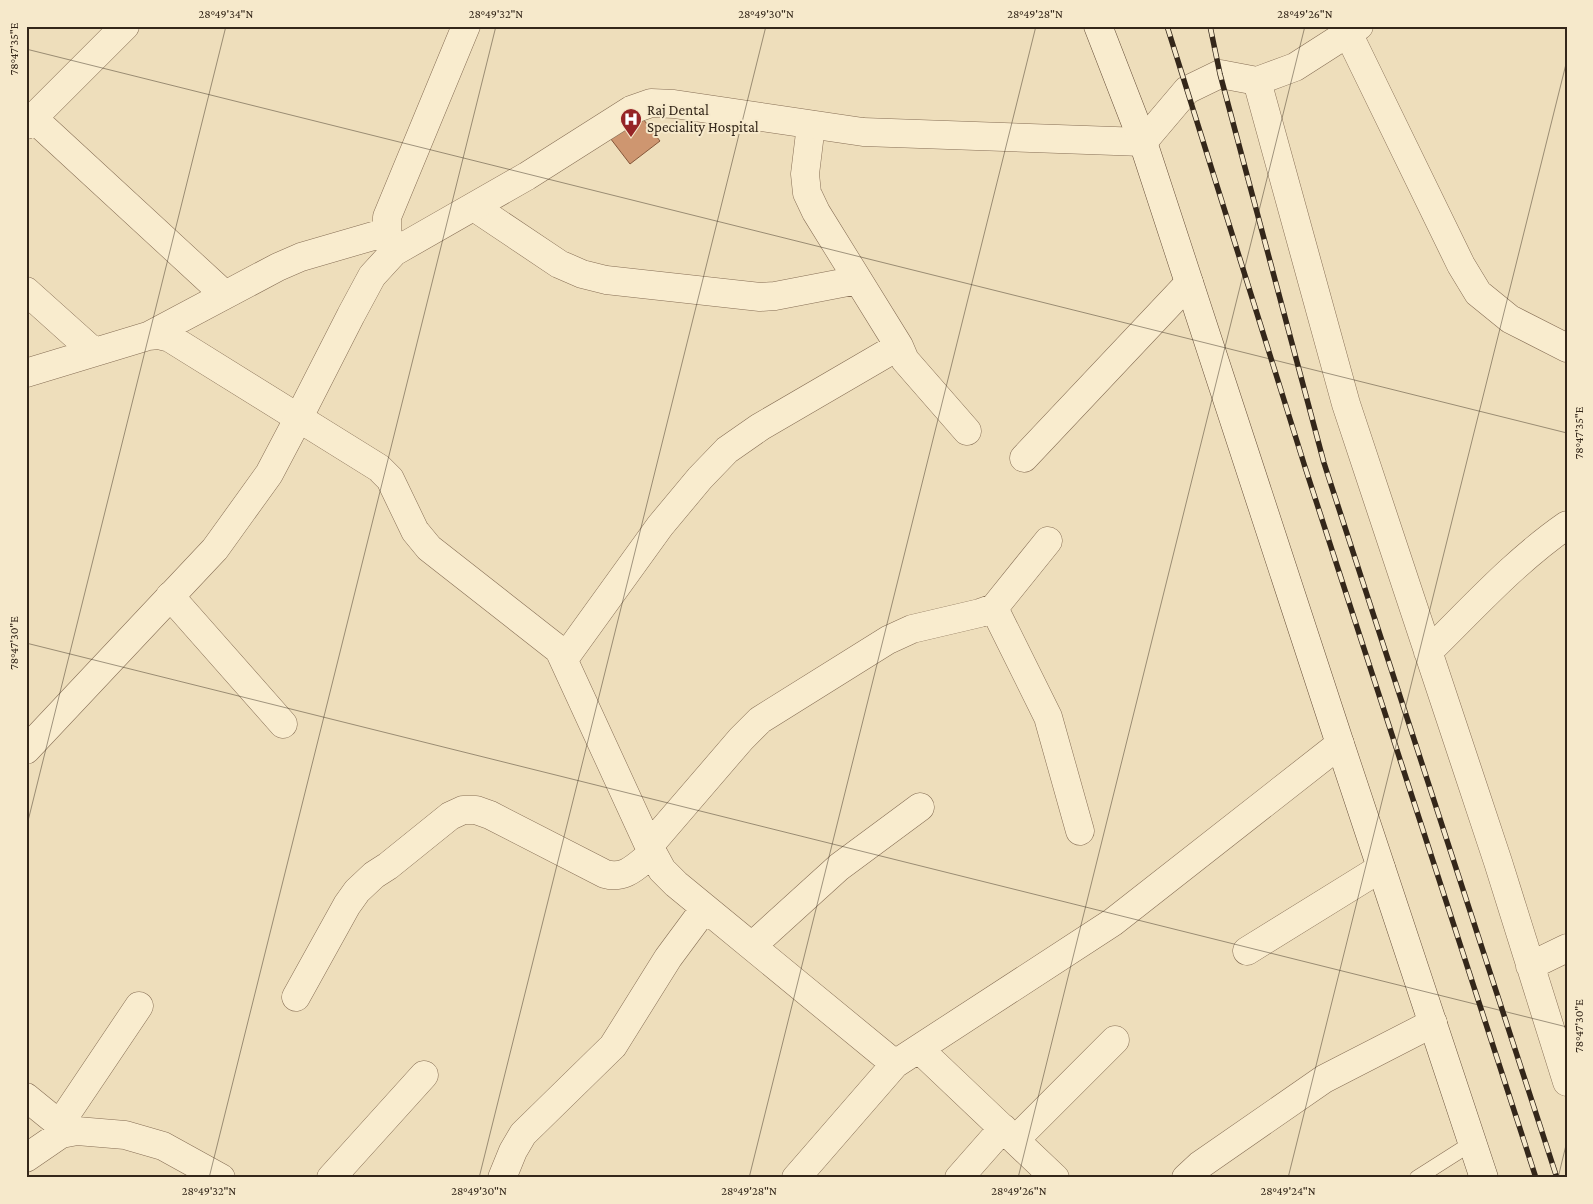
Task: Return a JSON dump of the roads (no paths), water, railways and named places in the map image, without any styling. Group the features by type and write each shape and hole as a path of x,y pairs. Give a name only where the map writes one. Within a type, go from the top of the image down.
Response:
{"street":[{"path":"125,26 30,122 226,295"},
{"path":"26,750 215,549 269,474 391,242 387,217 466,26"},
{"path":"1098,26 1143,142 1484,1178"},
{"path":"1143,142 1187,90 1220,74 1257,81 1295,67 1354,30 1461,265 1478,293 1510,319 1567,348"},
{"path":"1257,81 1346,404 1498,862 1567,1082"},
{"path":"148,336 278,267 301,257 391,242 474,207 631,110 651,103 674,104 863,132 1143,142"},
{"path":"811,125 805,174 807,193 816,212 899,346 905,360 916,375 967,431"},
{"path":"474,207 559,264 582,274 606,280 760,297 775,296 858,280"},
{"path":"1024,458 1189,283"},
{"path":"26,291 94,352"},
{"path":"26,373 148,336 158,335 170,338 379,468 390,479 415,531 429,548 559,650 662,870 676,884 896,1064"},
{"path":"564,659 660,526 700,478 727,450 760,426 899,346"},
{"path":"1428,652 1513,568 1567,525"},
{"path":"296,996 347,905 357,891 374,875 450,816 463,810 476,810 490,814 605,874 615,877 623,875 651,850 741,739 760,720 888,640 912,630 994,608 1048,541"},
{"path":"170,596 283,724"},
{"path":"994,608 1048,717 1080,831"},
{"path":"796,1178 896,1064 1113,922 1340,744"},
{"path":"752,946 839,867 920,808"},
{"path":"1247,951 1381,868"},
{"path":"502,1178 513,1151 523,1134 613,1046 668,958 705,908"},
{"path":"1530,966 1567,948"},
{"path":"26,1158 61,1134 140,1006"},
{"path":"1186,1178 1200,1165 1324,1079 1433,1023"},
{"path":"960,1178 1115,1040"},
{"path":"919,1049 1055,1178"},
{"path":"331,1178 424,1076"},
{"path":"26,1097 64,1129 125,1135 163,1146 221,1178"}],"lane":[{"path":"1417,1178 1472,1143"}],"railway":[{"path":"1167,26 1305,467 1536,1178"},
{"path":"1210,26 1220,74 1324,463 1557,1178"}],"place":[{"name":"Raj Dental Speciality Hospital","path":"631,138"}]}
